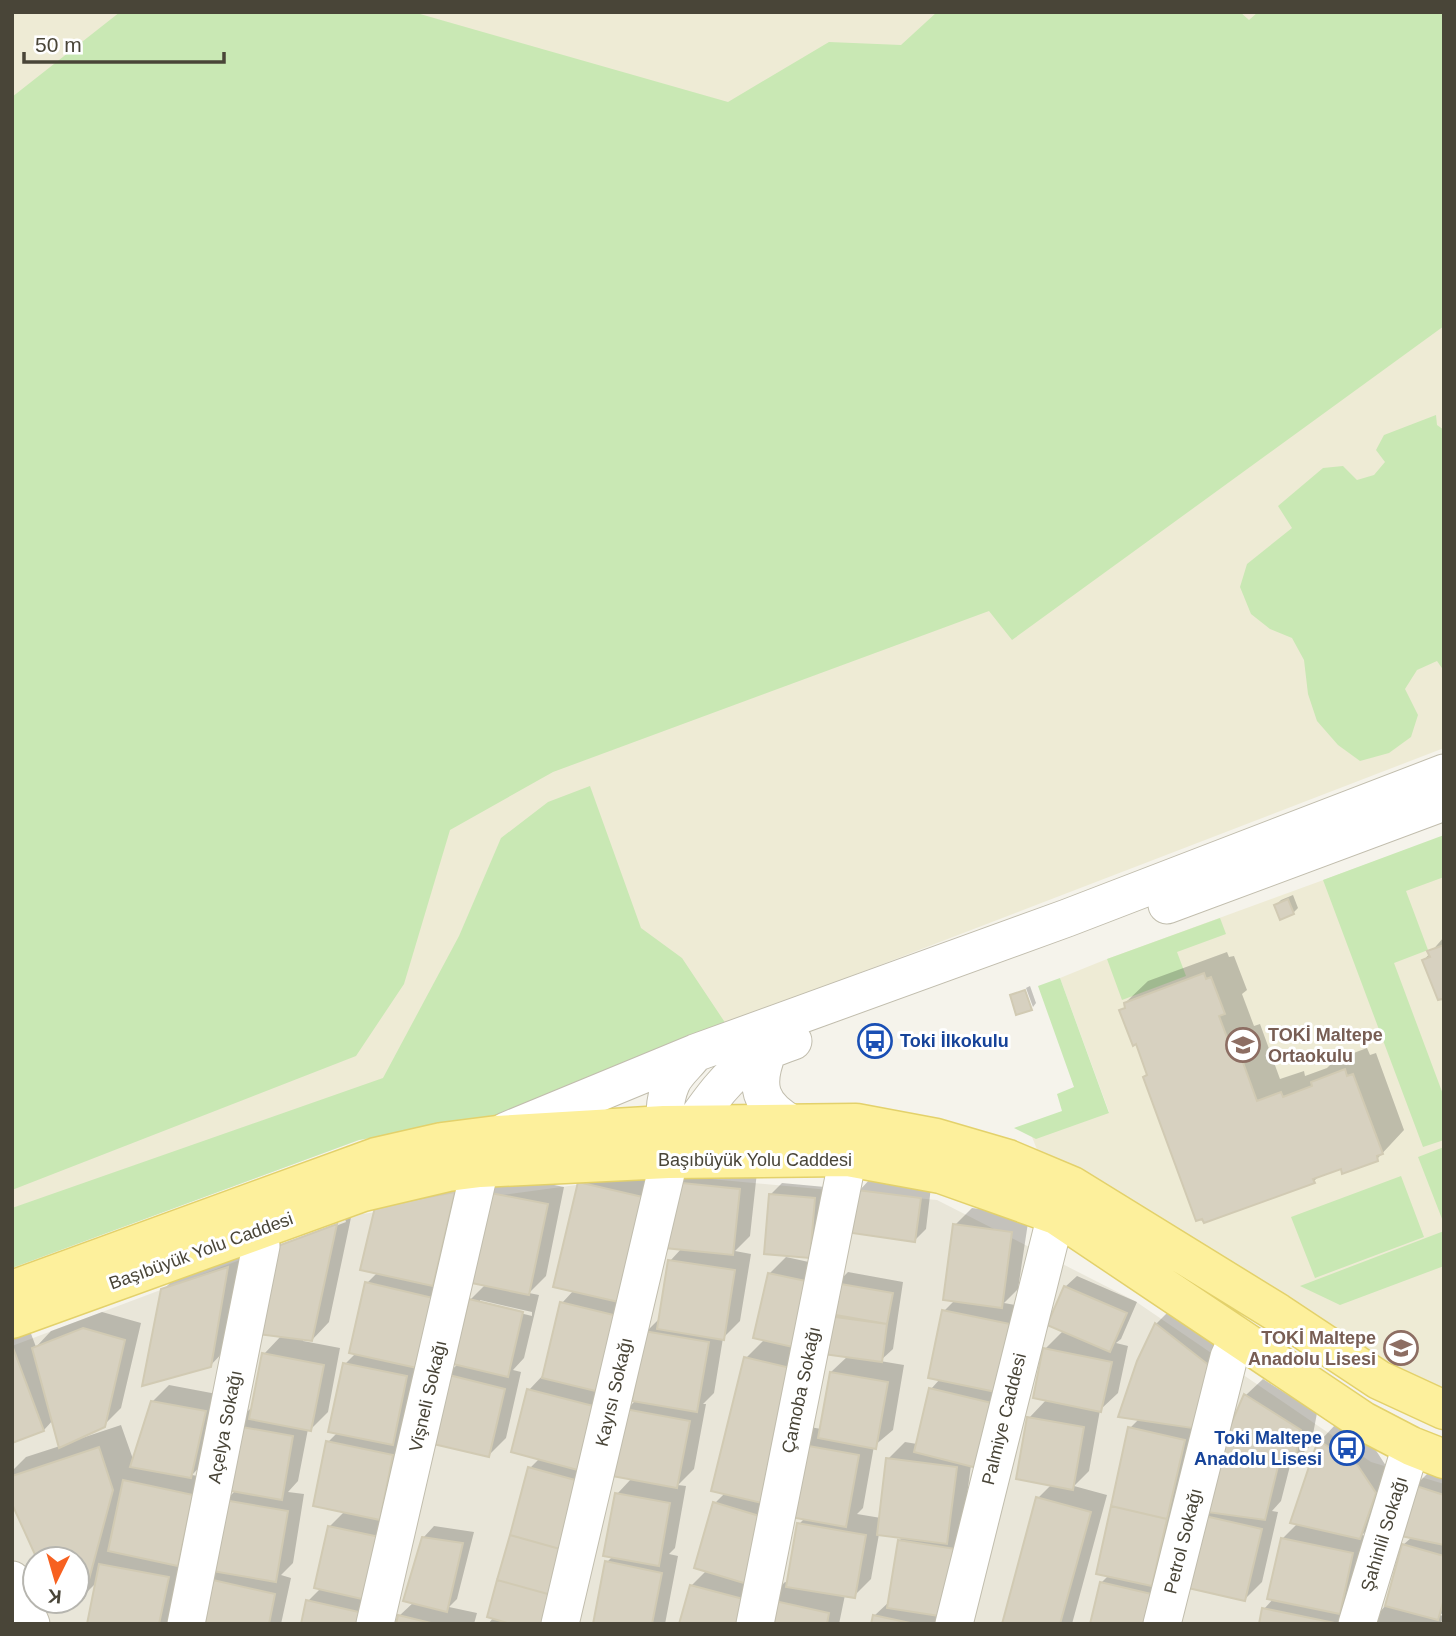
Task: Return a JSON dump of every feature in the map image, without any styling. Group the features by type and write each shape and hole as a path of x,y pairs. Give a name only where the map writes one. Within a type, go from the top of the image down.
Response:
{"main road":[{"name":"Başıbüyük Yolu Caddesi","path":"12,1319 363,1192 422,1177 675,1136 792,1124 856,1124 936,1138 1008,1158 1072,1186 1278,1313 1379,1380 1444,1410"},
{"name":"Başıbüyük Yolu Caddesi","path":"12,1290 376,1157 442,1142 497,1135 675,1136 848,1157 941,1174 1056,1215 1363,1421 1428,1452"}],"street":[{"path":"497,1135 695,1053 1067,918 1444,773"},
{"path":"675,1136 727,1079 755,1057 768,1051 818,1030 1236,881 1444,802"},
{"path":"768,1051 761,1069 761,1087 774,1114 792,1124"},
{"name":"Kayısı Sokağı","path":"560,1624 675,1136 664,1106 671,1082 695,1053"},
{"name":"Çamoba Sokağı","path":"755,1624 848,1157"},
{"name":"Vişneli Sokağı","path":"375,1624 480,1168"},
{"name":"Palmiye Caddesi","path":"954,1624 1056,1215"},
{"name":"Açelya Sokağı","path":"186,1624 261,1246 257,1231"},
{"name":"Petrol Sokağı","path":"1162,1624 1229,1357 1238,1338"},
{"name":"Şahinlil Sokağı","path":"1357,1624 1428,1452"},
{"path":"12,1580 31,1624"}],"shaded area":[{"path":"12,12 1444,12 1444,748 627,1061 514,1112 359,1140 12,1267"},
{"name":"TOKİ Maltepe Ortaokulu","path":"1444,836 1444,1389 1421,1381 1294,1314 1040,1157 1032,1137 1109,1112 1060,978"},
{"path":"657,1174 937,1200 1135,1301 1371,1462 1444,1484 1444,1624 12,1624 12,1346 362,1214"}],"green space":[{"path":"120,12 413,12 728,102 829,42 901,45 937,12 1240,12 1249,20 1258,12 1444,12 1444,326 1012,640 989,611 553,772 450,830 404,984 356,1056 12,1190 12,97"},
{"path":"1436,415 1437,425 1444,430 1444,671 1437,661 1417,670 1405,689 1418,715 1411,737 1389,753 1360,761 1338,745 1317,721 1308,694 1304,660 1292,638 1270,629 1251,614 1240,587 1247,564 1292,528 1278,506 1323,468 1343,466 1357,480 1374,475 1385,462 1376,450 1384,435"},
{"path":"590,786 641,928 682,958 726,1024 627,1061 514,1112 359,1140 12,1268 12,1208 383,1078 459,936 501,838 548,802"},
{"path":"1444,835 1444,877 1406,891 1428,950 1394,963 1444,1097 1444,1140 1423,1147 1323,880"},
{"path":"1220,918 1226,934 1177,952 1186,976 1122,1000 1107,959"},
{"path":"1060,978 1109,1113 1036,1139 1014,1128 1062,1111 1057,1094 1074,1087 1038,986"},
{"path":"1444,1147 1444,1224 1418,1157"},
{"path":"1401,1176 1424,1237 1315,1278 1291,1217"},
{"path":"1444,1231 1444,1266 1340,1305 1300,1286"}],"building":[{"path":"1288,899 1294,914 1280,920 1274,905"},
{"path":"1444,945 1444,1002 1442,999 1438,1000 1422,960 1430,957 1427,951"},
{"path":"1204,973 1206,979 1211,977 1225,1014 1219,1016 1231,1048 1237,1046 1257,1101 1281,1092 1283,1097 1312,1086 1311,1082 1345,1069 1347,1076 1353,1074 1383,1154 1377,1156 1378,1161 1342,1174 1341,1169 1313,1179 1315,1183 1204,1223 1202,1219 1196,1221 1143,1077 1147,1075 1136,1044 1133,1046 1119,1010 1125,1008 1124,1003"},
{"path":"1025,990 1032,1010 1016,1015 1010,995"},
{"path":"578,1182 647,1198 623,1303 553,1287"},
{"path":"672,1182 740,1189 733,1255 665,1248"},
{"path":"857,1190 921,1198 915,1242 852,1233"},
{"path":"480,1191 548,1204 529,1295 462,1281"},
{"path":"455,1192 433,1286 360,1270 375,1207"},
{"path":"769,1194 815,1198 810,1258 764,1254"},
{"path":"337,1224 312,1341 251,1333 267,1250"},
{"path":"953,1224 1012,1232 1002,1308 943,1300"},
{"path":"668,1260 735,1270 724,1340 657,1329"},
{"path":"228,1267 211,1367 142,1386 161,1289"},
{"path":"768,1273 820,1284 806,1350 753,1338"},
{"path":"365,1282 433,1298 417,1368 349,1353"},
{"path":"835,1283 893,1293 887,1324 830,1314"},
{"path":"1064,1286 1127,1313 1110,1352 1047,1325"},
{"path":"469,1299 523,1312 508,1377 453,1364"},
{"path":"560,1302 626,1318 608,1394 542,1378"},
{"path":"942,1310 1010,1324 996,1392 928,1378"},
{"path":"828,1316 887,1324 882,1362 823,1354"},
{"path":"1155,1323 1210,1366 1192,1428 1118,1417 1137,1361"},
{"path":"83,1328 125,1340 105,1427 59,1448 32,1348"},
{"path":"644,1331 709,1342 697,1412 632,1401"},
{"path":"12,1345 44,1431 12,1443"},
{"path":"1043,1348 1112,1362 1101,1412 1033,1398"},
{"path":"262,1353 324,1365 311,1431 249,1419"},
{"path":"744,1357 799,1370 766,1504 711,1491"},
{"path":"343,1363 407,1376 393,1445 328,1432"},
{"path":"830,1372 888,1382 876,1449 818,1438"},
{"path":"445,1374 505,1389 489,1457 429,1443"},
{"path":"929,1388 996,1404 981,1469 914,1452"},
{"path":"527,1389 601,1408 585,1472 511,1452"},
{"path":"1244,1394 1301,1430 1294,1464 1218,1454"},
{"path":"151,1401 206,1411 191,1478 130,1467"},
{"path":"625,1409 690,1421 677,1488 612,1476"},
{"path":"1027,1417 1084,1427 1073,1490 1016,1479"},
{"path":"231,1425 293,1436 282,1500 220,1489"},
{"path":"1128,1427 1185,1440 1167,1519 1111,1506"},
{"path":"1318,1440 1358,1466 1376,1493 1360,1539 1290,1523"},
{"path":"326,1441 393,1455 380,1520 313,1506"},
{"path":"792,1443 859,1455 846,1527 779,1515"},
{"path":"99,1447 113,1490 91,1572 91,1545 31,1545 12,1504 12,1476"},
{"path":"1218,1454 1279,1462 1265,1520 1207,1512"},
{"path":"886,1458 957,1467 947,1544 877,1535"},
{"path":"528,1467 586,1483 567,1551 510,1535"},
{"path":"123,1480 193,1495 178,1566 108,1551"},
{"path":"1413,1485 1444,1495 1444,1545 1401,1536"},
{"path":"615,1493 670,1503 659,1566 603,1556"},
{"path":"1036,1497 1091,1512 1060,1624 1002,1624"},
{"path":"224,1500 288,1511 276,1582 212,1571"},
{"path":"713,1502 766,1518 747,1584 694,1568"},
{"path":"1111,1506 1167,1519 1152,1586 1096,1574"},
{"path":"1205,1516 1262,1529 1245,1601 1188,1588"},
{"path":"797,1523 866,1535 855,1598 786,1587"},
{"path":"328,1526 389,1539 375,1602 314,1588"},
{"path":"510,1535 567,1551 555,1596 497,1580"},
{"path":"422,1537 463,1543 447,1612 403,1601"},
{"path":"1281,1538 1353,1553 1340,1614 1267,1599"},
{"path":"898,1540 956,1549 946,1617 887,1608"},
{"path":"1402,1544 1444,1556 1444,1599 1438,1620 1385,1606"},
{"path":"605,1561 662,1573 652,1624 593,1624"},
{"path":"99,1564 169,1577 159,1624 87,1624 91,1615"},
{"path":"204,1578 275,1594 269,1624 194,1624"},
{"path":"497,1580 555,1596 547,1624 511,1624 487,1617"},
{"path":"1100,1582 1160,1596 1154,1624 1090,1624"},
{"path":"690,1585 747,1600 740,1624 679,1624"},
{"path":"766,1599 829,1613 827,1624 761,1624"},
{"path":"306,1600 363,1613 360,1624 301,1624"},
{"path":"1262,1608 1335,1623 1335,1624 1259,1624"},
{"path":"398,1615 435,1624 396,1624"},
{"path":"873,1615 915,1624 871,1624"}],"place":[{"name":"Toki İlkokulu","path":"875,1041"},
{"name":"TOKİ Maltepe Ortaokulu","path":"1243,1045"},
{"name":"TOKİ Maltepe Anadolu Lisesi","path":"1401,1348"},
{"name":"Toki Maltepe Anadolu Lisesi","path":"1347,1448"}]}
